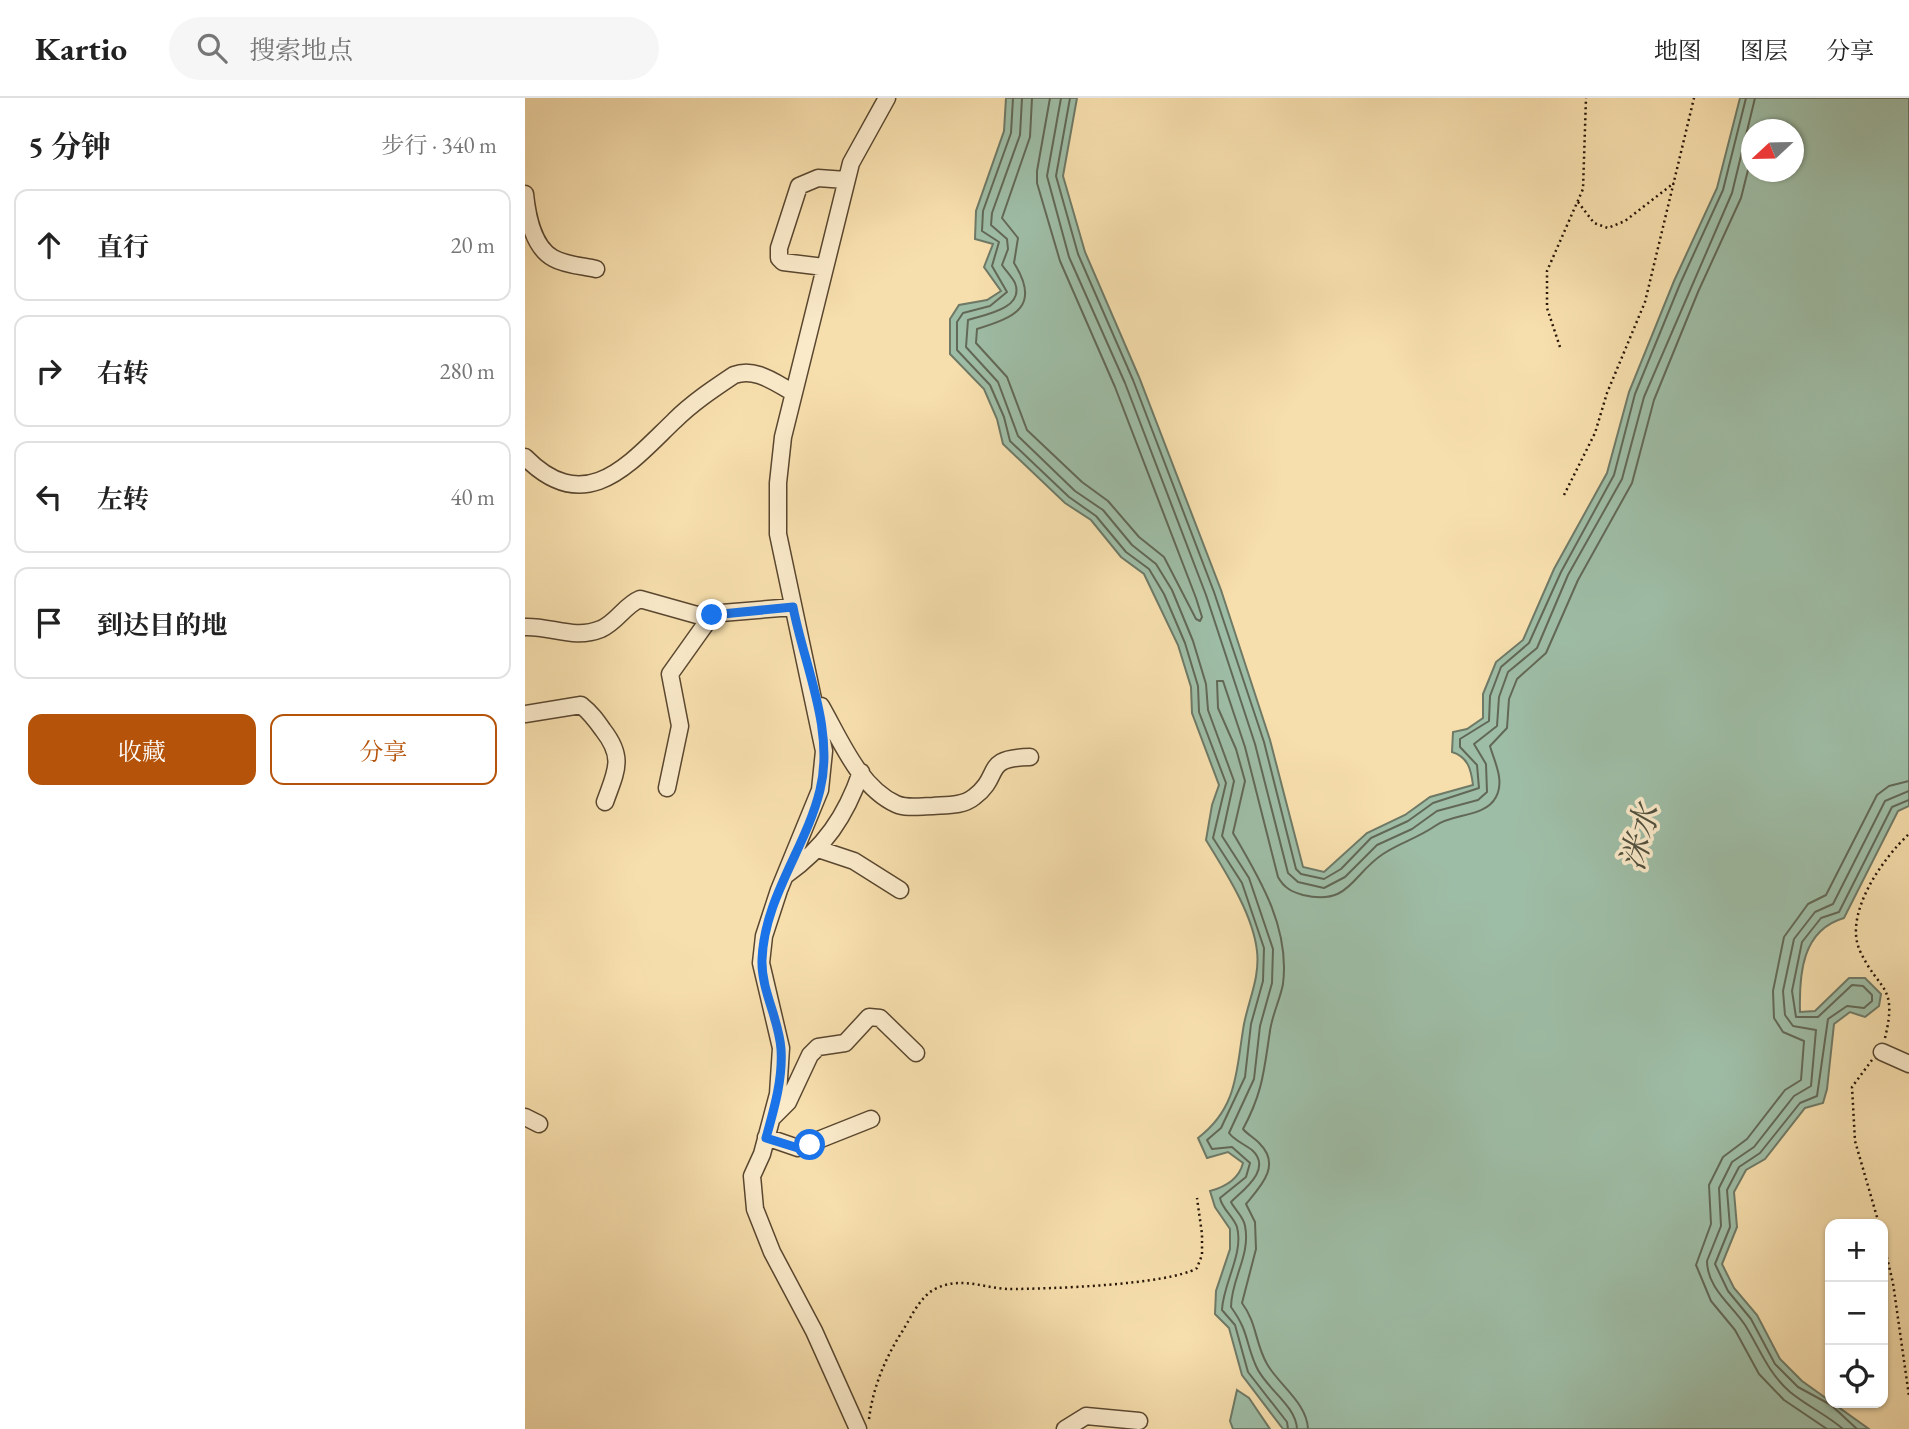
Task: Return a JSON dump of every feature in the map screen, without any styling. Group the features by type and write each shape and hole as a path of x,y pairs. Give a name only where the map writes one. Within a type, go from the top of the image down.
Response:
{"street":[{"path":"858,1429 755,1209 752,1176 778,1094 781,1048 761,963 764,936 820,790 824,751 778,534 778,483 783,437 851,163 887,98"},
{"path":"824,267 783,262 779,258 779,248 799,186 818,178 846,180"},
{"path":"525,194 531,227 547,253 552,258 596,269"},
{"path":"525,457 547,474 568,482 588,484 606,480 620,472 676,418 734,375 745,371 755,372 794,393"},
{"path":"525,627 582,634 613,622 632,602 640,599 674,611 712,615 793,607"},
{"path":"667,789 680,726 670,674 712,615"},
{"path":"813,691 861,772 873,788 895,804 909,807 959,804 980,792 997,763 1009,758 1030,757"},
{"path":"525,714 582,705 593,714 614,743 617,760 605,802"},
{"path":"785,876 818,849 837,827 861,772"},
{"path":"818,849 854,861 900,890"},
{"path":"771,1119 788,1102 810,1055 818,1047 845,1043 869,1017 880,1017 916,1053"},
{"path":"1882,1052 1909,1064"},
{"path":"766,1138 798,1148 871,1119"},
{"path":"1065,1429 1086,1416 1139,1421"}],"path":[{"path":"1560,347 1547,308 1547,271 1583,190 1586,98"},
{"path":"1564,495 1595,433 1607,393 1645,302 1694,98"},
{"path":"1578,202 1594,223 1608,228 1625,221 1674,183"},
{"path":"1878,1219 1855,1141 1852,1087 1865,1067 1882,1052 1892,1012 1887,993 1860,950 1854,928 1868,887 1895,846 1909,834"},
{"path":"868,1429 878,1376 921,1301 934,1289 967,1282 1010,1289 1160,1280 1185,1275 1197,1268 1202,1255 1197,1198"},
{"path":"1888,1262 1909,1396"}],"water":[{"name":"洣水","path":"1006,98 1077,98 1063,176 1085,252 1139,377 1221,590 1270,740 1303,867 1324,872 1367,833 1405,815 1430,797 1473,785 1468,764 1452,752 1453,732 1467,729 1483,718 1483,694 1496,662 1523,640 1554,569 1607,473 1629,392 1674,281 1717,188 1740,98 1909,98 1909,806 1898,811 1844,918 1819,932 1811,943 1802,969 1800,1012 1815,1011 1849,978 1865,978 1881,994 1879,1006 1865,1017 1850,1012 1834,1024 1823,1103 1805,1108 1765,1159 1746,1170 1734,1192 1737,1227 1722,1264 1734,1288 1757,1315 1780,1359 1802,1381 1825,1397 1825,1408 1840,1408 1869,1429 1283,1429 1242,1375 1229,1328 1215,1314 1216,1291 1230,1249 1230,1229 1215,1207 1210,1191 1231,1182 1243,1163 1228,1152 1207,1158 1198,1138 1221,1113 1237,1072 1244,1024 1256,979 1258,961 1254,937 1244,908 1206,840 1212,805 1219,785 1192,713 1191,687 1178,645 1144,574 1121,557 1091,520 1065,503 1003,444 997,419 984,389 950,354 950,319 959,305 987,300 1001,291 984,267 993,244 975,239 976,211 1004,131"},
{"path":"1237,1390 1249,1398 1270,1429 1233,1429 1230,1421"}],"route":[{"path":"712,615 793,607 818,712 824,751 820,790 779,890 764,936 761,963 781,1048 778,1094 766,1138 798,1148 810,1145"}]}
